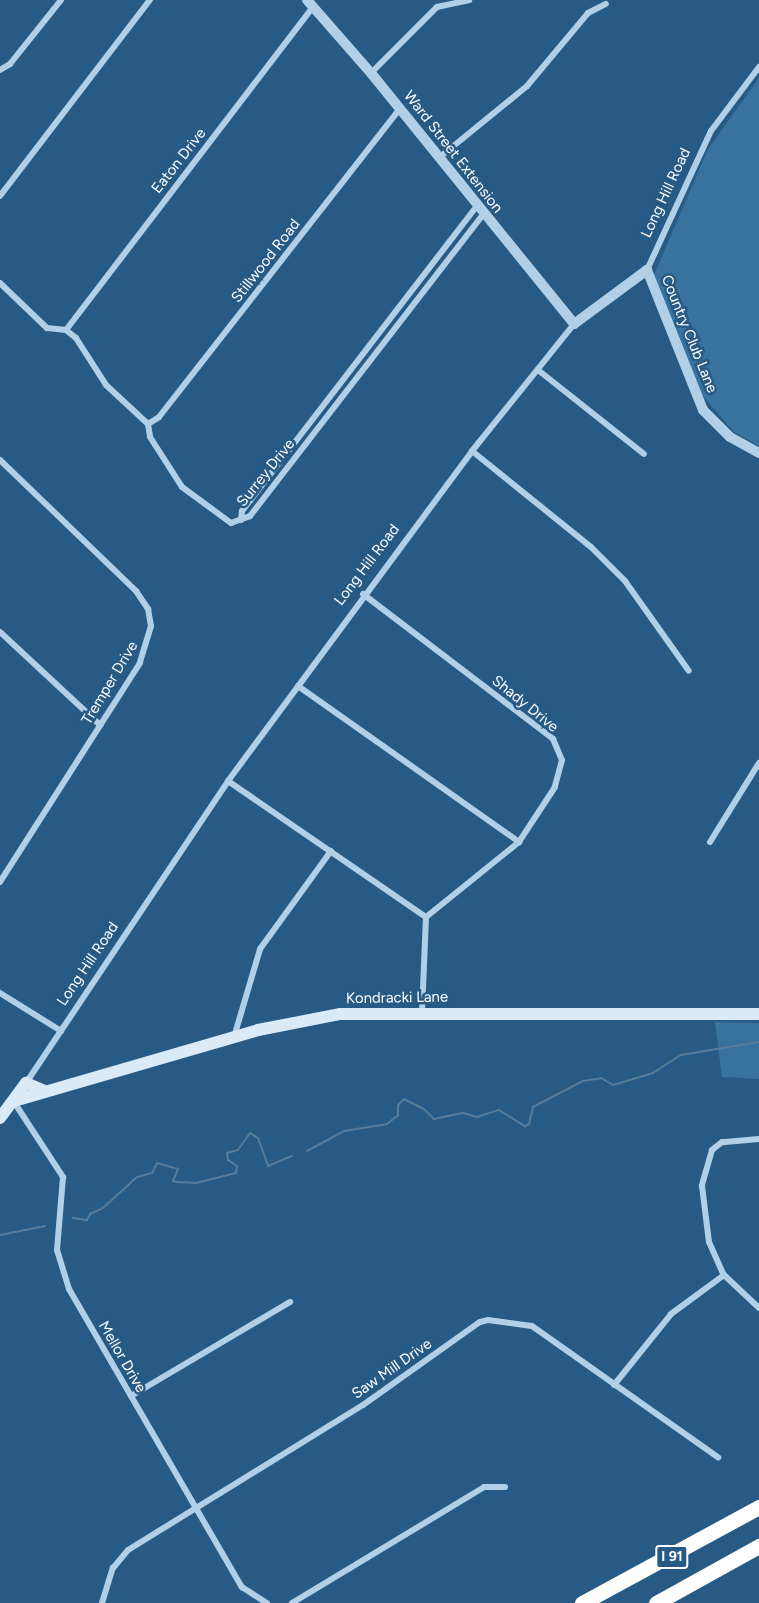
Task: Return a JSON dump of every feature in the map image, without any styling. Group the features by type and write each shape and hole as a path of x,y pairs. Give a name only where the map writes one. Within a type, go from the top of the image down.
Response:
{"highway":[{"name":"I 91","path":"582,1603 759,1507"},
{"name":"I 91","path":"656,1603 759,1546"},
{"path":"729,1564 759,1555"}],"main road":[{"name":"Kondracki Lane","path":"14,1101 234,1037 328,1016 422,1012 759,1014"},
{"path":"26,1083 45,1091"},
{"name":"Long Hill Road","path":"14,1101 26,1083"},
{"path":"0,1118 14,1101"}],"street":[{"path":"0,70 60,0"},
{"path":"0,196 150,0"},
{"path":"371,73 437,7 469,0"},
{"name":"Ward Street Extension","path":"310,4 371,73 440,157 480,211 574,324"},
{"name":"Eaton Drive","path":"66,330 310,4"},
{"path":"440,157 526,86 588,13 606,4"},
{"name":"Long Hill Road","path":"26,1083 228,781 363,594 472,451 574,324 647,270 711,131 759,68"},
{"name":"Stillwood Road","path":"147,424 159,417 400,109"},
{"name":"Surrey Drive","path":"480,211 250,516 241,519 242,511 480,211"},
{"name":"Country Club Lane","path":"647,270 703,410 730,437 759,453"},
{"path":"0,283 47,328 66,330 76,338 106,385 147,424 150,437 188,493 223,520 241,519"},
{"path":"538,370 644,454"},
{"path":"472,451 591,547 625,581 689,671"},
{"name":"Tremper Drive","path":"0,460 126,581 148,609 151,630 146,652 0,882"},
{"name":"Shady Drive","path":"363,594 553,739 562,760 555,787 519,843 426,917"},
{"path":"0,632 100,725"},
{"path":"298,686 519,843"},
{"path":"710,842 759,763"},
{"path":"228,781 426,917 422,1012"},
{"path":"234,1037 260,949 331,851"},
{"path":"0,993 62,1031"},
{"name":"Mellor Drive","path":"14,1101 25,1112 63,1180 57,1250 63,1276 242,1587 267,1603"},
{"path":"759,1139 722,1142 711,1150 706,1164 702,1215 708,1242 724,1275 759,1308"},
{"path":"615,1385 671,1314 724,1275"},
{"path":"131,1396 290,1302"},
{"name":"Saw Mill Drive","path":"102,1603 113,1568 128,1550 363,1405 480,1322 498,1319 532,1326 718,1457"},
{"path":"292,1603 484,1487 505,1487"}],"shaded area":[{"path":"759,78 759,446 734,432 701,394 654,275 708,149"},
{"path":"715,1022 759,1023 759,1079 722,1077"}],"waterway":[{"path":"307,1151 344,1131 387,1124 398,1115 398,1105 404,1099 424,1109 434,1119 463,1113 477,1117 499,1110 525,1126 529,1124 533,1107 583,1081 601,1078 613,1085 653,1073 681,1055 759,1042"},
{"path":"73,1218 87,1220 90,1214 103,1208 137,1177 152,1173 157,1163 178,1169 173,1181 177,1182 196,1183 236,1173 237,1166 228,1160 227,1153 238,1150 250,1133 258,1138 268,1166 292,1156"},
{"path":"0,1235 45,1226"}]}
